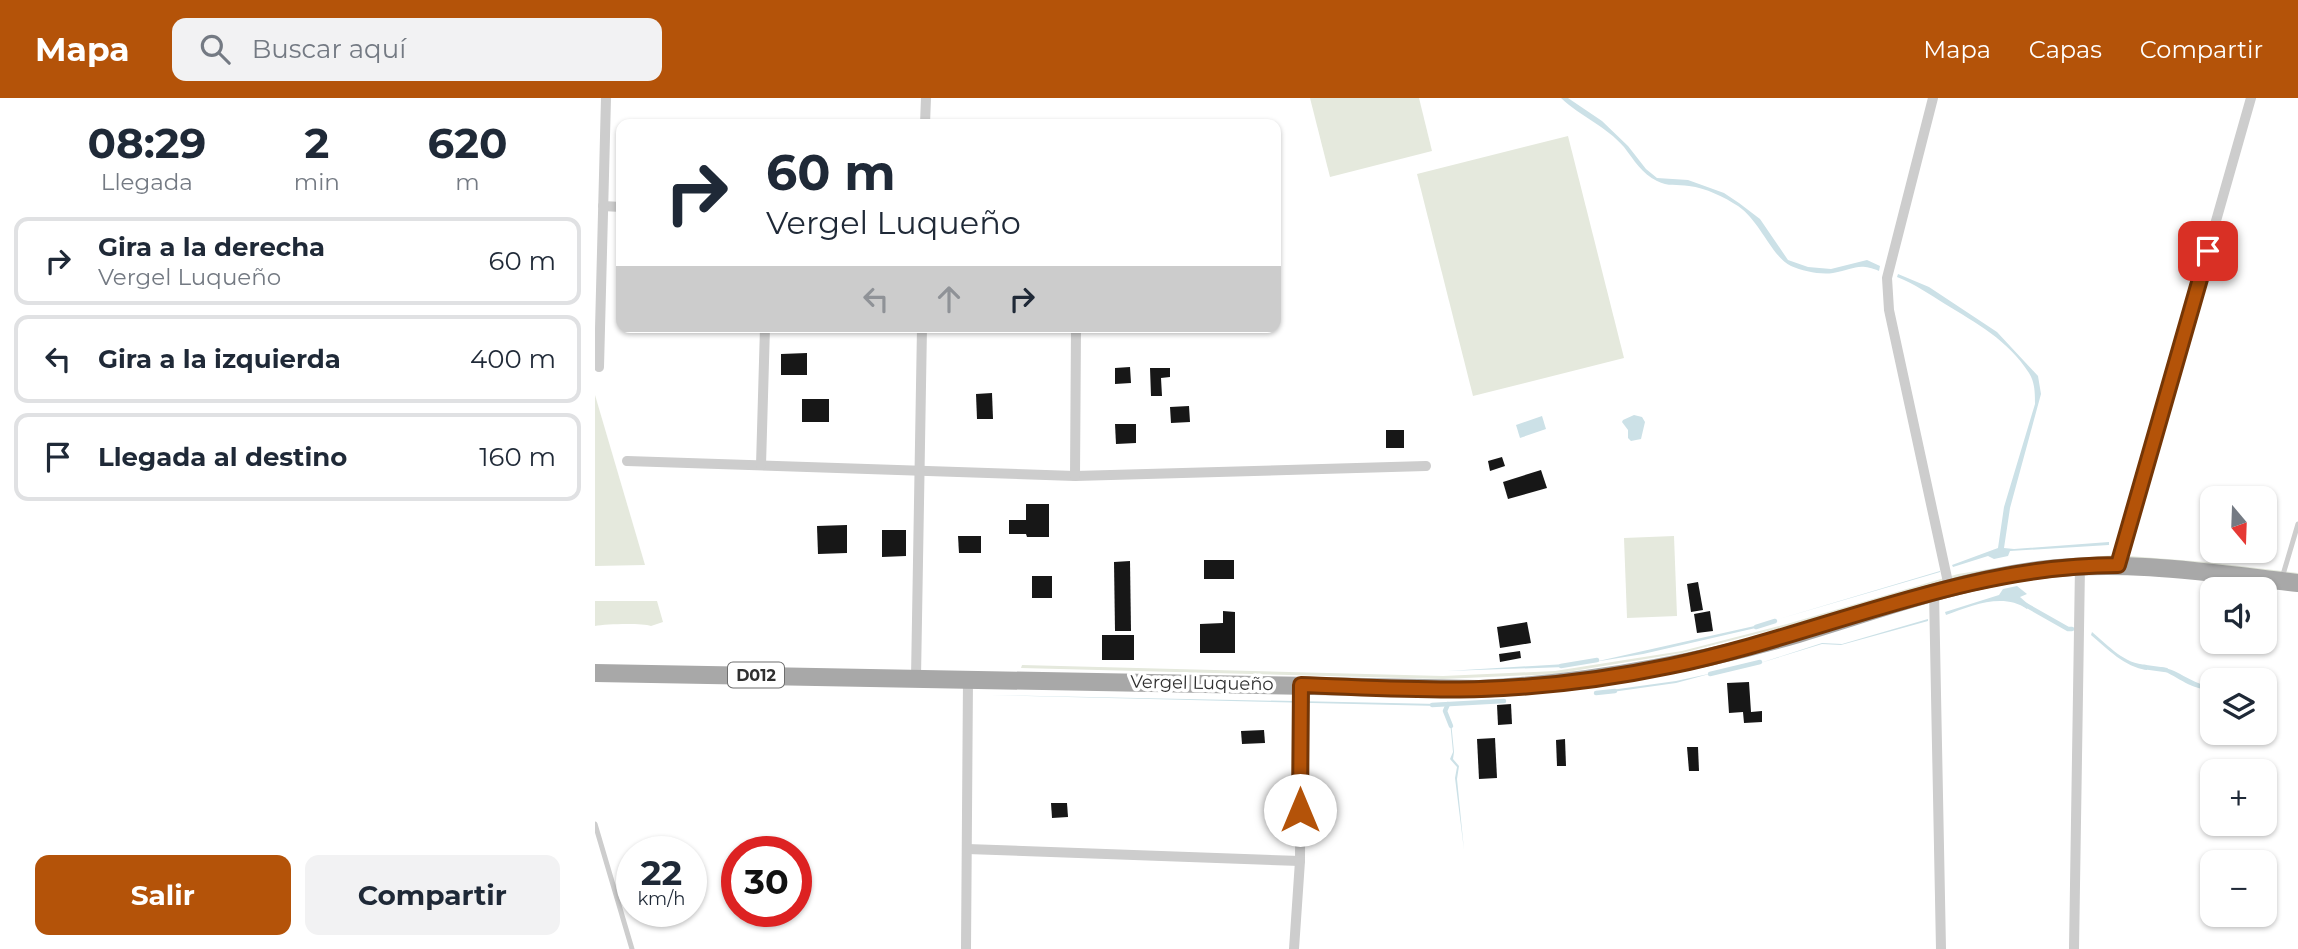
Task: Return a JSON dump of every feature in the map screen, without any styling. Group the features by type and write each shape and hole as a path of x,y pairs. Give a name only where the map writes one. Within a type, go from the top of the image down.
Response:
{"main road":[{"name":"Vergel Luqueño","path":"595,673 968,679 1301,697 1479,689 1575,682 1669,666 1734,651 1941,589 2000,576 2080,566 2118,565 2165,567 2290,582"}],"street":[{"path":"599,367 606,98"},
{"path":"925,119 926,98"},
{"path":"1933,98 1887,278 1889,310 1941,589 1941,949"},
{"path":"2118,565 2251,98"},
{"path":"603,206 616,207"},
{"path":"761,465 765,333"},
{"path":"916,678 922,333"},
{"path":"1075,477 1076,333"},
{"path":"627,461 1075,477 1426,466"},
{"path":"2074,949 2080,566"},
{"path":"966,949 968,679"},
{"path":"1294,949 1300,861 1301,697"},
{"path":"967,849 1300,861"}],"lane":[{"path":"2290,582 2298,524"},
{"path":"595,824 632,949"}],"shaded area":[{"path":"1310,98 1419,98 1432,151 1330,177"},
{"path":"1561,98 1568,98 1602,121 1657,178 1688,180 1724,193 1739,203 1760,219 1788,260 1808,267 1831,269 1867,260 1880,266 1879,271 1860,267 1823,273 1791,266 1778,255 1753,221 1738,206 1702,189 1661,183 1647,175 1617,140"},
{"path":"1568,136 1624,358 1473,396 1417,174"},
{"path":"1898,274 1929,287 1997,332 2038,376 2041,394 2010,508 2004,548 2109,542 2109,545 2010,551 2008,556 1994,559 1988,556 1953,567 1952,565 1998,548 2004,507 2035,404 2034,384 2021,361 1980,325 1897,277"},
{"path":"595,395 645,565 595,566"},
{"path":"1634,415 1642,417 1645,422 1641,439 1631,441 1622,422"},
{"path":"1542,416 1546,429 1520,438 1516,425"},
{"path":"1674,536 1677,616 1627,618 1624,538"},
{"path":"2116,555 2223,564 2298,573 2298,576 1992,570 1682,653 1555,674 1443,679 1021,668 1022,665 1443,676 1555,671 1682,651 1787,624 1958,574 2038,561"},
{"path":"1940,571 1940,572 1769,622"},
{"path":"2017,586 2027,594 2020,597 2029,605 2027,609 2018,604 1997,601 1946,615 1945,612 1999,595 2003,589"},
{"path":"595,601 657,601 663,622 651,626 595,626"},
{"path":"1928,619 1841,645 1822,644 1757,664 1822,643 1842,644"},
{"path":"1759,625 1760,627 1643,654 1594,662"},
{"path":"2092,632 2124,658 2147,665 2147,670 2117,657 2091,635"},
{"path":"1566,664 1565,667 1447,671"},
{"path":"2161,667 2174,671 2200,684 2200,688 2191,686 2161,670"},
{"path":"1713,673 1676,683 1611,690 1676,681"},
{"path":"990,695 1439,704 1438,706"},
{"path":"1451,721 1454,752 1453,759 1459,766 1457,779 1464,850 1455,778 1457,767 1450,759 1453,752"}],"building":[{"path":"807,353 807,375 781,375 781,354"},
{"path":"1130,367 1131,383 1115,384 1115,368"},
{"path":"1150,368 1170,368 1170,377 1161,378 1162,396 1151,396"},
{"path":"992,393 993,419 977,419 976,394"},
{"path":"802,399 829,399 829,422 802,422"},
{"path":"1189,406 1190,422 1171,423 1170,407"},
{"path":"1115,424 1136,424 1136,443 1116,444"},
{"path":"1386,430 1404,430 1404,448 1386,448"},
{"path":"1502,457 1505,466 1490,471 1488,461"},
{"path":"1541,470 1547,488 1508,499 1503,482"},
{"path":"1026,504 1049,504 1049,537 1009,534 1009,520 1026,520"},
{"path":"847,525 847,553 818,554 817,526"},
{"path":"882,530 906,530 906,556 882,557"},
{"path":"958,536 981,536 981,553 959,553"},
{"path":"1204,560 1234,560 1234,579 1204,579"},
{"path":"1130,561 1131,631 1115,631 1114,562"},
{"path":"1032,576 1052,576 1052,598 1032,598"},
{"path":"1698,582 1703,610 1691,612 1687,584"},
{"path":"1223,611 1235,612 1235,653 1200,653 1200,624 1223,623"},
{"path":"1710,611 1713,631 1697,633 1694,614"},
{"path":"1527,622 1531,643 1500,648 1497,627"},
{"path":"1102,635 1134,635 1134,660 1102,660"},
{"path":"1520,651 1521,658 1500,662 1499,654"},
{"path":"1749,682 1751,712 1762,711 1762,722 1744,723 1743,712 1729,713 1727,683"},
{"path":"1511,704 1512,724 1498,725 1497,705"},
{"path":"1264,730 1265,743 1242,744 1241,731"},
{"path":"1495,738 1497,778 1479,779 1477,739"},
{"path":"1565,739 1566,766 1557,766 1556,740"},
{"path":"1687,747 1698,747 1699,771 1689,771"},
{"path":"1051,803 1067,803 1068,817 1052,818"}],"waterway":[{"path":"2024,604 2072,629"},
{"path":"1756,627 1775,621"},
{"path":"1561,666 1597,660"},
{"path":"1710,674 1760,662"},
{"path":"2144,667 2166,670"},
{"path":"1596,693 1615,691"},
{"path":"1432,705 1504,701"},
{"path":"1448,704 1445,711 1451,726"}],"route":[{"path":"1300,810 1301,685 1479,689 1575,682 1669,666 1734,651 1949,587 2000,576 2080,566 2118,565 2208,251"}]}
